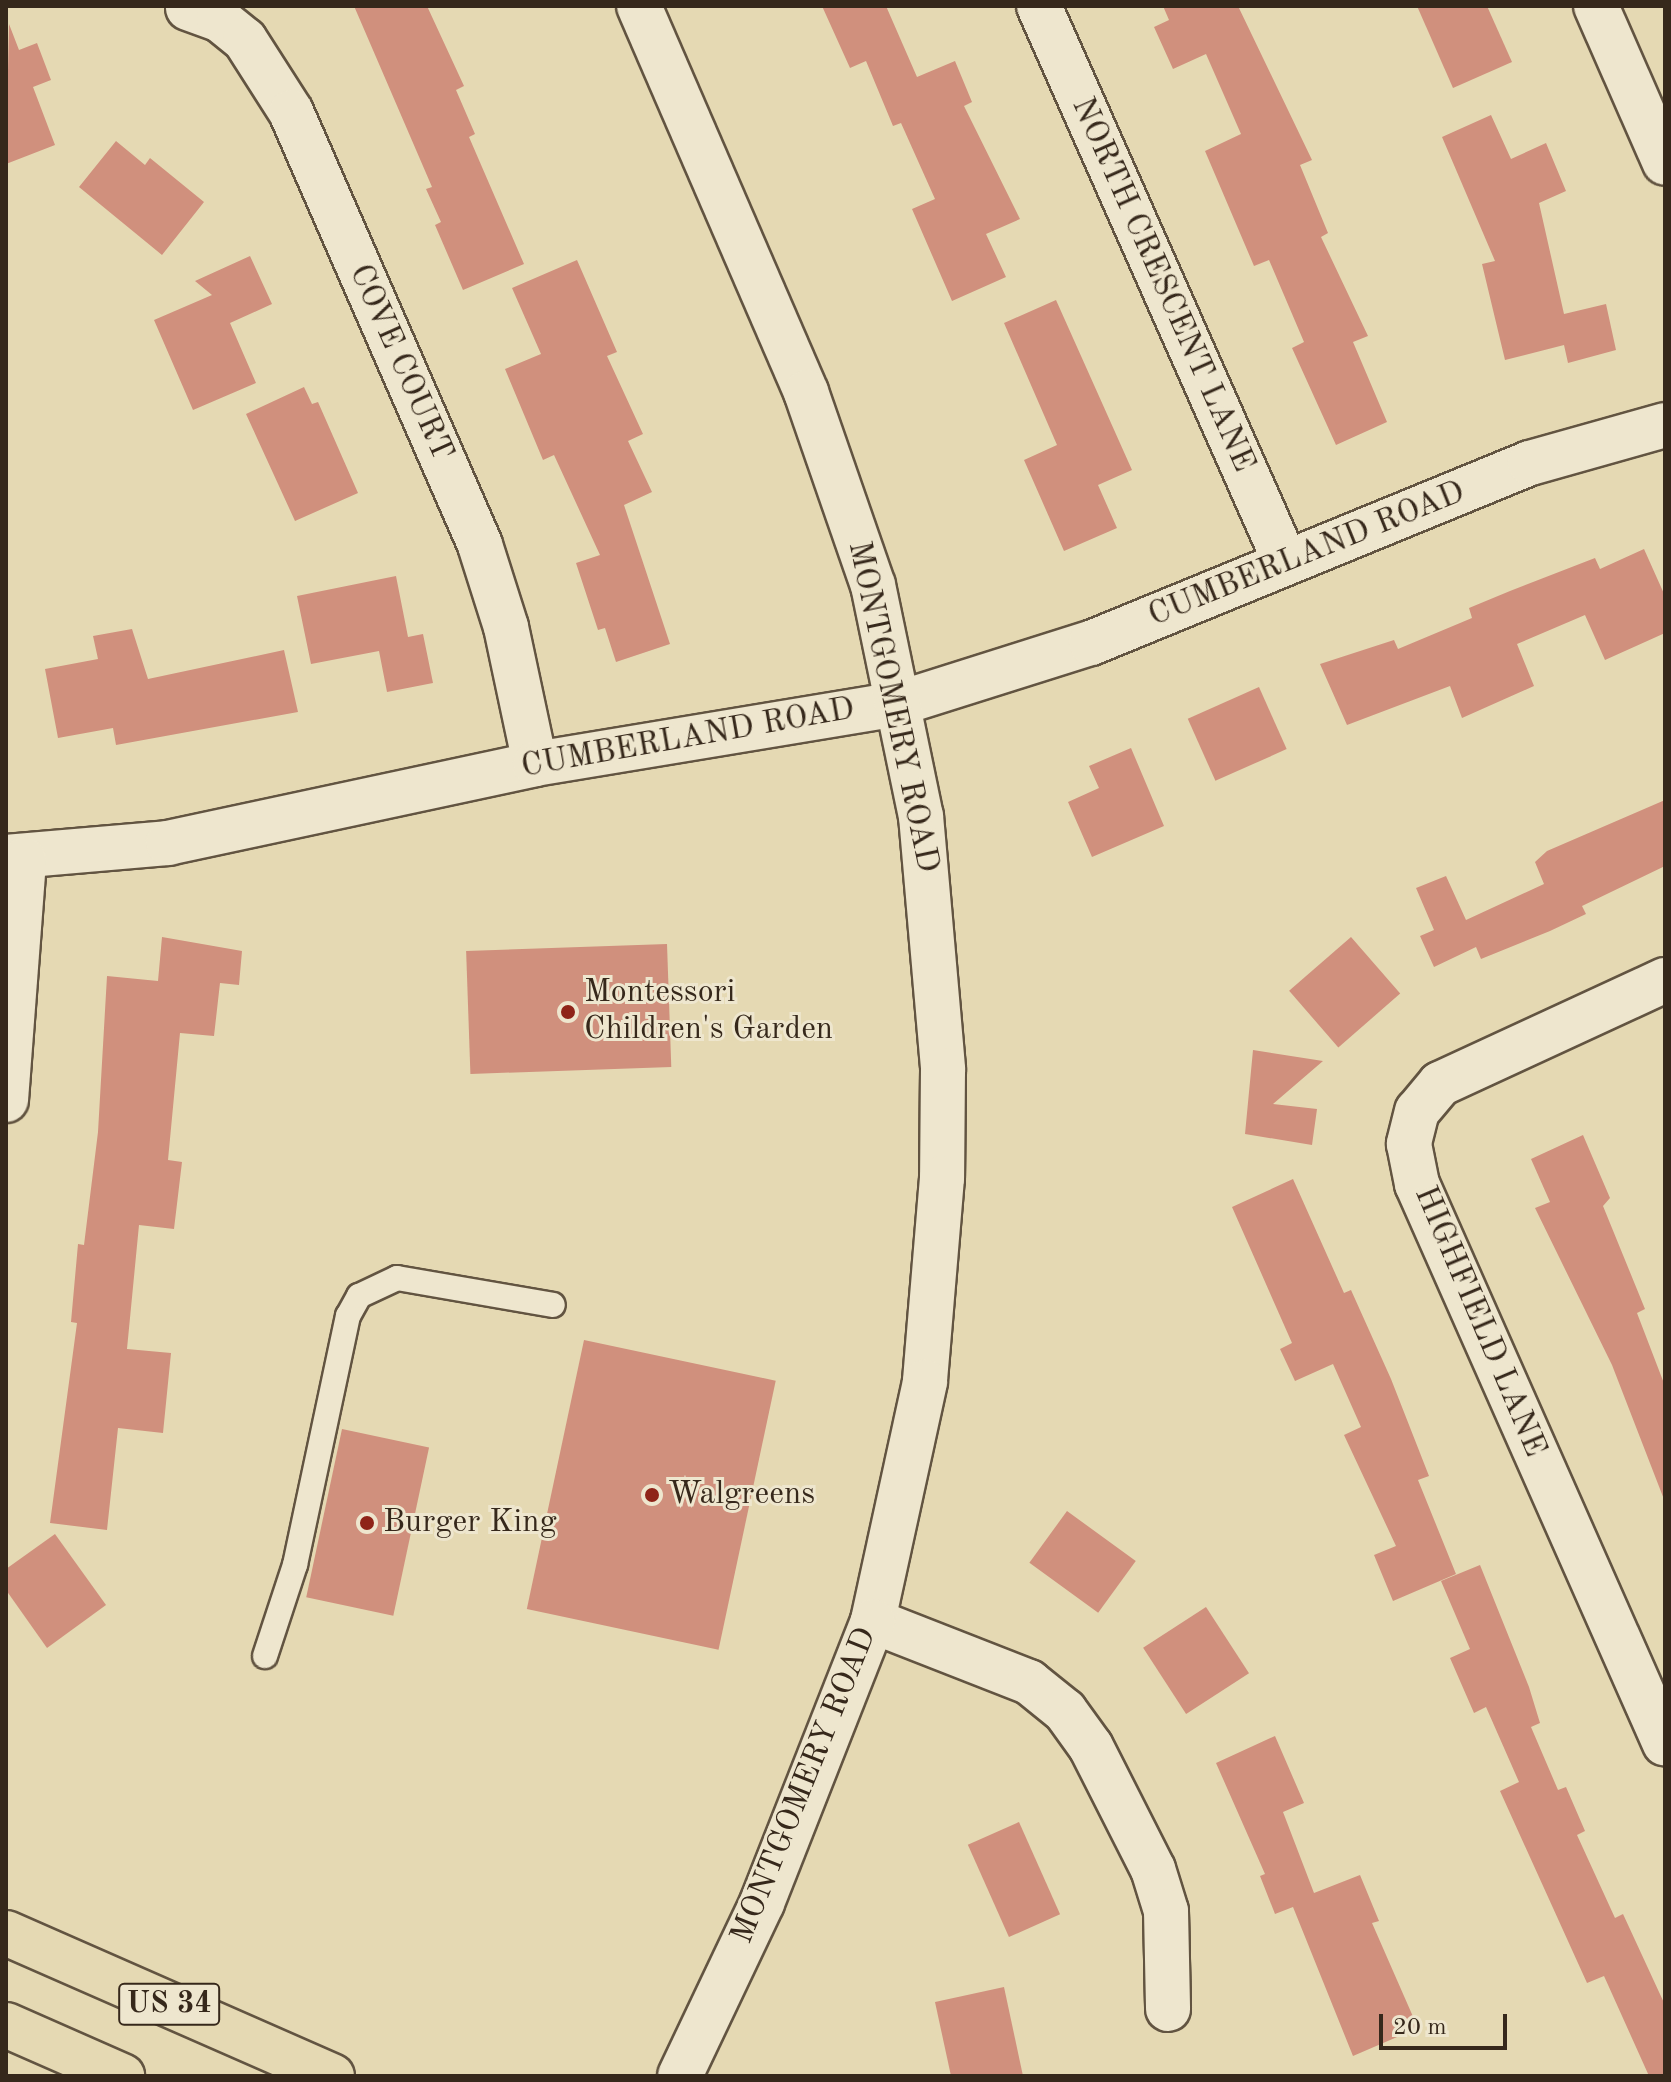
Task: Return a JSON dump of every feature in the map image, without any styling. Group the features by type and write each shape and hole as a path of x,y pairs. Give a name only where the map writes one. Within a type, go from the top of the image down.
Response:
{"main road":[{"name":"US 34","path":"6,1933 332,2076"},
{"name":"US 34","path":"6,2025 122,2076"}],"street":[{"name":"MONTGOMERY ROAD","path":"639,6 835,470 873,585 929,873 943,1070 942,1178 925,1382 873,1621 762,1903 680,2076"},
{"name":"NORTH CRESCENT LANE","path":"1039,6 1286,563"},
{"path":"1596,6 1665,163"},
{"name":"COVE COURT","path":"188,8 219,19 245,40 291,112 480,545 506,627 535,764"},
{"name":"CUMBERLAND ROAD","path":"15,858 168,843 535,764 897,704 1091,643 1530,463 1665,425"},
{"path":"6,1100 15,858"},
{"name":"HIGHFIELD LANE","path":"1665,980 1470,1065 1440,1084 1417,1111 1409,1144 1417,1184 1665,1744"},
{"path":"873,1621 1029,1682 1065,1711 1091,1747 1153,1869 1169,1942 1168,2009"}],"lane":[{"path":"265,1656 295,1565 348,1316 359,1296 397,1278 553,1305"}],"building":[{"path":"354,6 427,6 464,86 456,90 475,134 469,137 524,264 463,290 435,225 441,222 426,189 432,187"},
{"path":"822,6 886,6 917,77 955,61 972,102 964,106 1020,219 986,234 1006,277 952,301 912,209 935,199 901,123 893,126 866,61 850,68"},
{"path":"1163,6 1238,6 1312,160 1300,165 1328,233 1321,237 1368,336 1353,342 1387,422 1336,445 1292,348 1304,342 1269,260 1254,266 1205,151 1241,134 1206,54 1173,69 1154,27 1169,20"},
{"path":"1417,6 1487,6 1512,62 1453,88"},
{"path":"9,24 19,50 37,43 51,80 33,87 55,145 6,164"},
{"path":"1491,115 1511,159 1546,143 1566,191 1539,203 1564,314 1606,304 1616,350 1568,363 1564,345 1505,360 1482,264 1495,261 1442,137"},
{"path":"116,141 145,165 150,158 204,202 162,255 79,187"},
{"path":"250,256 272,304 230,323 256,383 193,410 154,320 212,295 195,281"},
{"path":"577,260 617,352 607,356 643,434 628,441 652,492 624,505 670,644 616,662 605,628 598,630 576,563 600,555 554,455 543,460 505,369 541,354 512,288"},
{"path":"1056,300 1132,470 1098,485 1117,528 1064,551 1024,460 1057,445 1004,323"},
{"path":"304,387 312,404 318,402 358,493 295,521 246,414"},
{"path":"1644,549 1665,596 1665,633 1605,660 1585,615 1517,644 1534,686 1462,718 1450,686 1347,725 1320,664 1394,640 1398,649 1472,618 1469,608 1510,591 1595,558 1600,569"},
{"path":"396,576 408,637 423,634 433,683 387,692 379,651 311,664 297,596"},
{"path":"132,629 148,679 284,650 298,712 116,745 113,728 58,738 45,669 98,659 93,636"},
{"path":"1259,687 1287,749 1215,781 1188,719"},
{"path":"1131,748 1164,826 1092,857 1068,802 1099,788 1089,766"},
{"path":"1665,800 1665,866 1582,906 1586,914 1550,931 1481,959 1476,947 1434,967 1420,936 1434,930 1416,888 1446,876 1466,920 1544,884 1535,862 1547,851"},
{"path":"162,937 242,951 239,985 220,983 214,1036 180,1033 168,1160 182,1162 174,1229 139,1225 127,1349 171,1353 163,1433 118,1428 107,1530 50,1523 77,1323 71,1322 78,1244 84,1245 98,1132 107,976 158,981"},
{"path":"1351,937 1400,994 1338,1047 1289,991"},
{"name":"Montessori Children's Garden","path":"667,944 671,1067 470,1074 466,951"},
{"path":"1253,1050 1323,1061 1273,1104 1317,1109 1312,1145 1245,1134"},
{"path":"1583,1135 1610,1198 1603,1206 1645,1309 1637,1313 1665,1386 1665,1502 1612,1365 1535,1208 1550,1202 1531,1159"},
{"path":"1293,1179 1344,1293 1351,1290 1391,1379 1429,1476 1418,1480 1456,1574 1393,1601 1374,1555 1396,1546 1344,1435 1361,1427 1333,1364 1295,1381 1280,1349 1292,1343 1232,1207"},
{"name":"Walgreens","path":"584,1340 776,1381 719,1650 527,1609"},
{"name":"Burger King","path":"342,1429 429,1448 393,1616 306,1597"},
{"path":"1067,1511 1136,1561 1098,1613 1029,1563"},
{"path":"55,1534 106,1605 47,1648 6,1590 6,1569"},
{"path":"1480,1565 1529,1687 1540,1723 1531,1727 1558,1790 1566,1787 1585,1831 1577,1835 1615,1918 1623,1914 1665,2005 1665,2076 1649,2076 1604,1976 1587,1983 1500,1791 1519,1782 1486,1707 1474,1713 1450,1658 1470,1649 1441,1581"},
{"path":"1206,1607 1249,1673 1186,1714 1143,1648"},
{"path":"1275,1736 1304,1803 1283,1812 1314,1893 1360,1875 1379,1921 1372,1923 1418,2028 1353,2056 1293,1907 1275,1914 1260,1876 1265,1874 1216,1763"},
{"path":"1019,1822 1060,1914 1009,1937 968,1845"},
{"path":"1004,1987 1023,2076 951,2076 935,2002"}],"place":[{"name":"Montessori Children's Garden","path":"568,1012"},
{"name":"Walgreens","path":"652,1495"},
{"name":"Burger King","path":"367,1523"}]}
